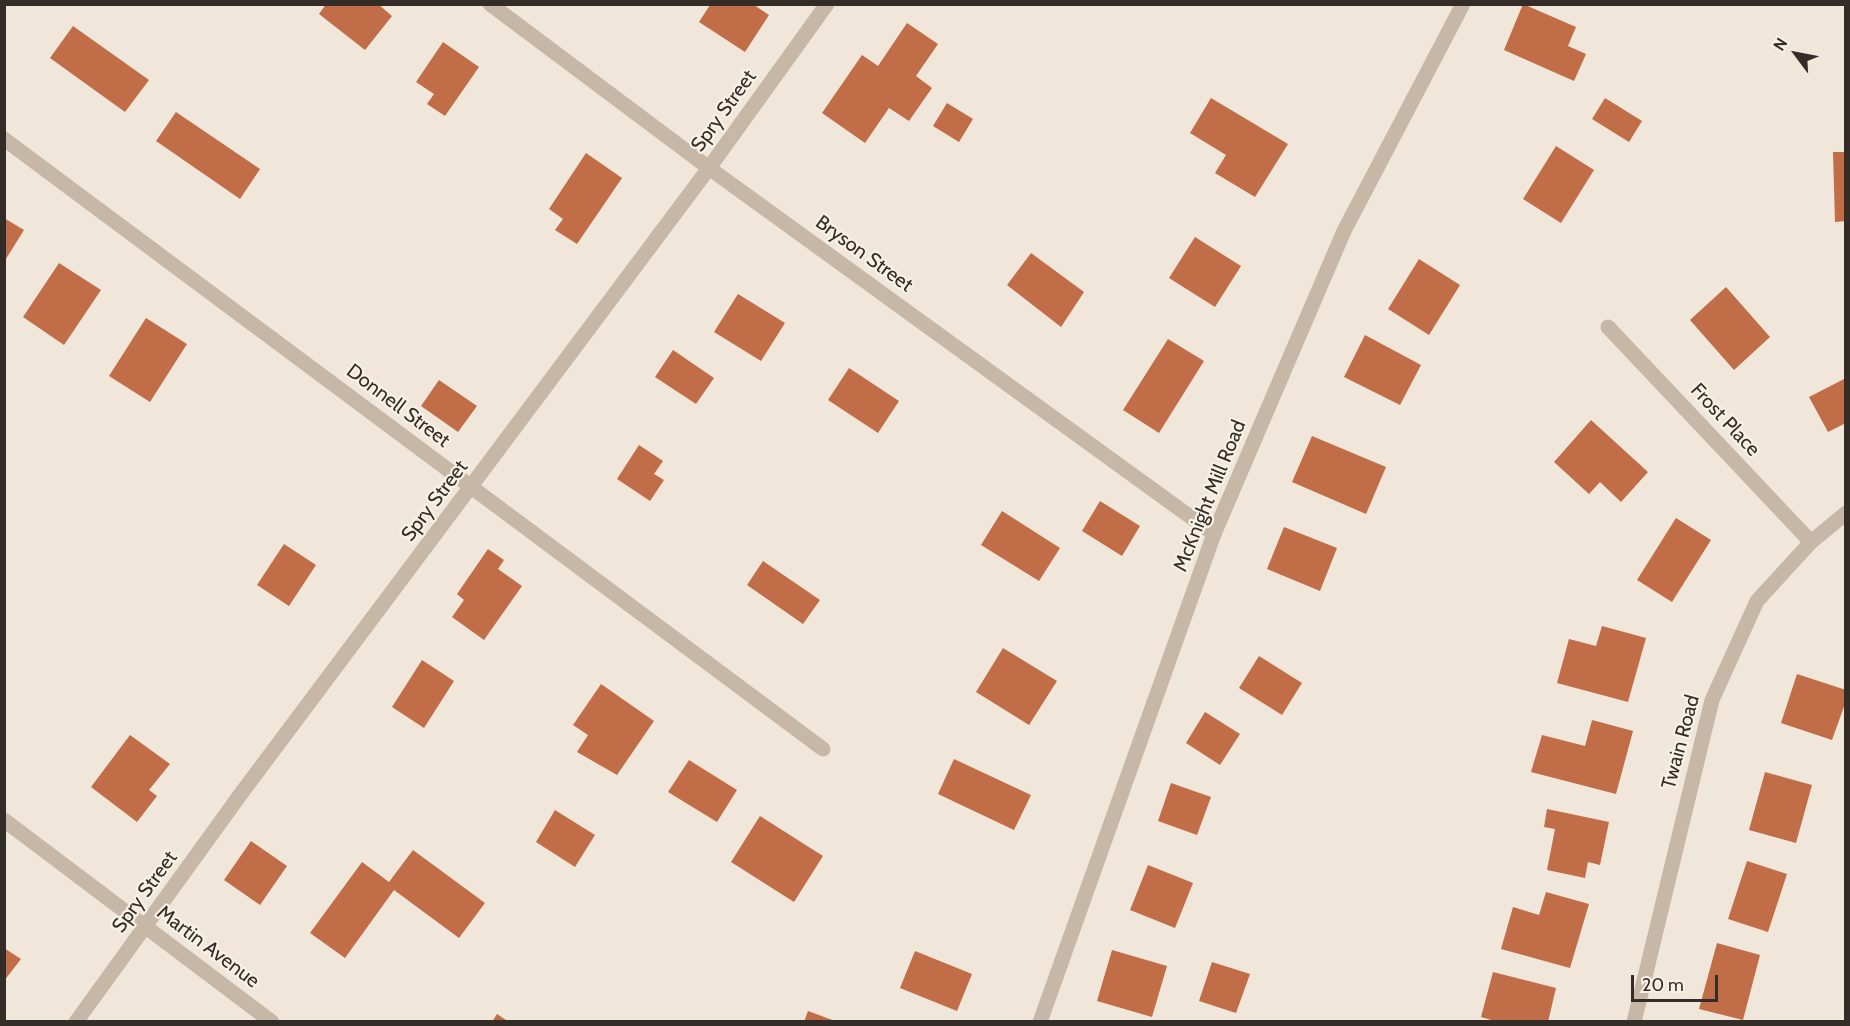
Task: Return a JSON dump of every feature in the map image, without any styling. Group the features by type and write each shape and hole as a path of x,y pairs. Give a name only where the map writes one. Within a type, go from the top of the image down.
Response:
{"street":[{"name":"Bryson Street","path":"490,4 709,168 1214,534"},
{"name":"Spry Street","path":"76,1022 240,795 709,168 826,4"},
{"name":"McKnight Mill Road","path":"1040,1022 1214,534 1344,231 1463,4"},
{"name":"Donnell Street","path":"4,139 173,262 471,488 823,749"},
{"name":"Frost Place","path":"1608,327 1811,542"},
{"name":"Twain Road","path":"1634,1022 1712,700 1757,601 1811,542 1845,513"},
{"name":"Martin Avenue","path":"4,820 272,1022"}],"building":[{"path":"326,4 378,4 392,16 365,50 319,14"},
{"path":"1523,4 1576,27 1568,46 1586,54 1574,81 1504,50"},
{"path":"710,5 754,5 769,15 745,52 699,22"},
{"path":"907,23 938,44 916,76 932,88 909,121 889,108 865,143 822,113 862,55 878,66"},
{"path":"73,26 149,80 125,112 50,58"},
{"path":"443,42 479,67 445,116 427,104 434,94 416,82"},
{"path":"1211,98 1288,144 1255,197 1215,173 1226,155 1190,133"},
{"path":"1605,98 1642,121 1629,142 1592,119"},
{"path":"947,103 973,119 959,142 933,126"},
{"path":"176,112 260,169 240,199 156,141"},
{"path":"1556,146 1594,170 1561,223 1523,199"},
{"path":"1833,152 1846,152 1846,221 1835,222"},
{"path":"586,153 622,178 577,244 555,230 563,219 549,209"},
{"path":"4,218 24,230 4,262"},
{"path":"1195,237 1241,266 1215,307 1169,278"},
{"path":"1031,253 1084,292 1061,327 1007,285"},
{"path":"1419,259 1460,285 1429,335 1388,309"},
{"path":"59,263 101,290 64,345 23,317"},
{"path":"1726,287 1770,337 1734,370 1690,320"},
{"path":"738,294 785,323 761,361 714,332"},
{"path":"146,318 187,344 150,402 109,376"},
{"path":"1365,335 1421,365 1400,405 1344,377"},
{"path":"1168,339 1204,361 1159,433 1123,410"},
{"path":"673,350 714,378 696,404 655,377"},
{"path":"849,368 899,401 878,433 828,400"},
{"path":"1846,378 1846,423 1828,432 1809,397"},
{"path":"439,380 477,406 458,432 421,406"},
{"path":"1591,420 1648,472 1621,502 1600,482 1589,494 1554,462"},
{"path":"1312,436 1386,467 1366,514 1292,482"},
{"path":"639,445 663,461 654,474 664,480 650,501 617,479"},
{"path":"1100,501 1140,526 1122,556 1082,531"},
{"path":"1002,511 1060,548 1039,581 981,545"},
{"path":"1676,518 1711,540 1672,602 1637,580"},
{"path":"1284,527 1337,548 1320,591 1267,569"},
{"path":"284,544 316,565 289,606 257,585"},
{"path":"488,549 504,560 498,569 522,586 484,640 452,617 464,600 457,594"},
{"path":"763,561 820,600 803,624 747,585"},
{"path":"1602,626 1646,638 1628,702 1557,683 1569,639 1596,646"},
{"path":"1003,648 1057,681 1029,725 976,692"},
{"path":"1259,656 1302,683 1282,715 1239,688"},
{"path":"422,660 454,681 424,728 392,707"},
{"path":"1797,674 1846,690 1846,701 1832,740 1781,723"},
{"path":"601,684 654,721 617,775 577,752 588,735 573,725"},
{"path":"1205,712 1240,734 1220,765 1186,743"},
{"path":"1592,720 1633,731 1616,794 1531,772 1542,735 1585,746"},
{"path":"130,735 170,764 149,790 157,796 137,822 91,787"},
{"path":"954,759 1031,795 1014,830 938,794"},
{"path":"689,760 737,790 717,822 668,792"},
{"path":"1765,772 1812,785 1796,843 1749,830"},
{"path":"1171,783 1211,797 1197,835 1158,821"},
{"path":"1547,809 1609,822 1600,865 1588,862 1585,878 1547,870 1555,829 1544,827"},
{"path":"555,810 595,835 575,867 536,842"},
{"path":"760,816 823,856 794,902 731,862"},
{"path":"251,841 287,866 260,905 224,880"},
{"path":"413,850 485,903 459,938 394,890 345,958 310,933 362,862 389,882"},
{"path":"1747,861 1787,874 1768,932 1728,919"},
{"path":"1148,865 1193,883 1175,928 1130,910"},
{"path":"1546,892 1589,904 1570,968 1501,949 1513,907 1539,915"},
{"path":"1717,943 1760,955 1743,1020 1699,1009"},
{"path":"4,948 21,959 4,981"},
{"path":"1112,950 1167,966 1152,1017 1097,1001"},
{"path":"915,951 972,974 957,1011 900,988"},
{"path":"1212,962 1250,974 1236,1013 1199,1001"},
{"path":"1493,972 1556,988 1548,1022 1498,1022 1481,1017"},
{"path":"808,1011 835,1021 835,1022 804,1022"},
{"path":"497,1014 509,1022 492,1022"}]}
